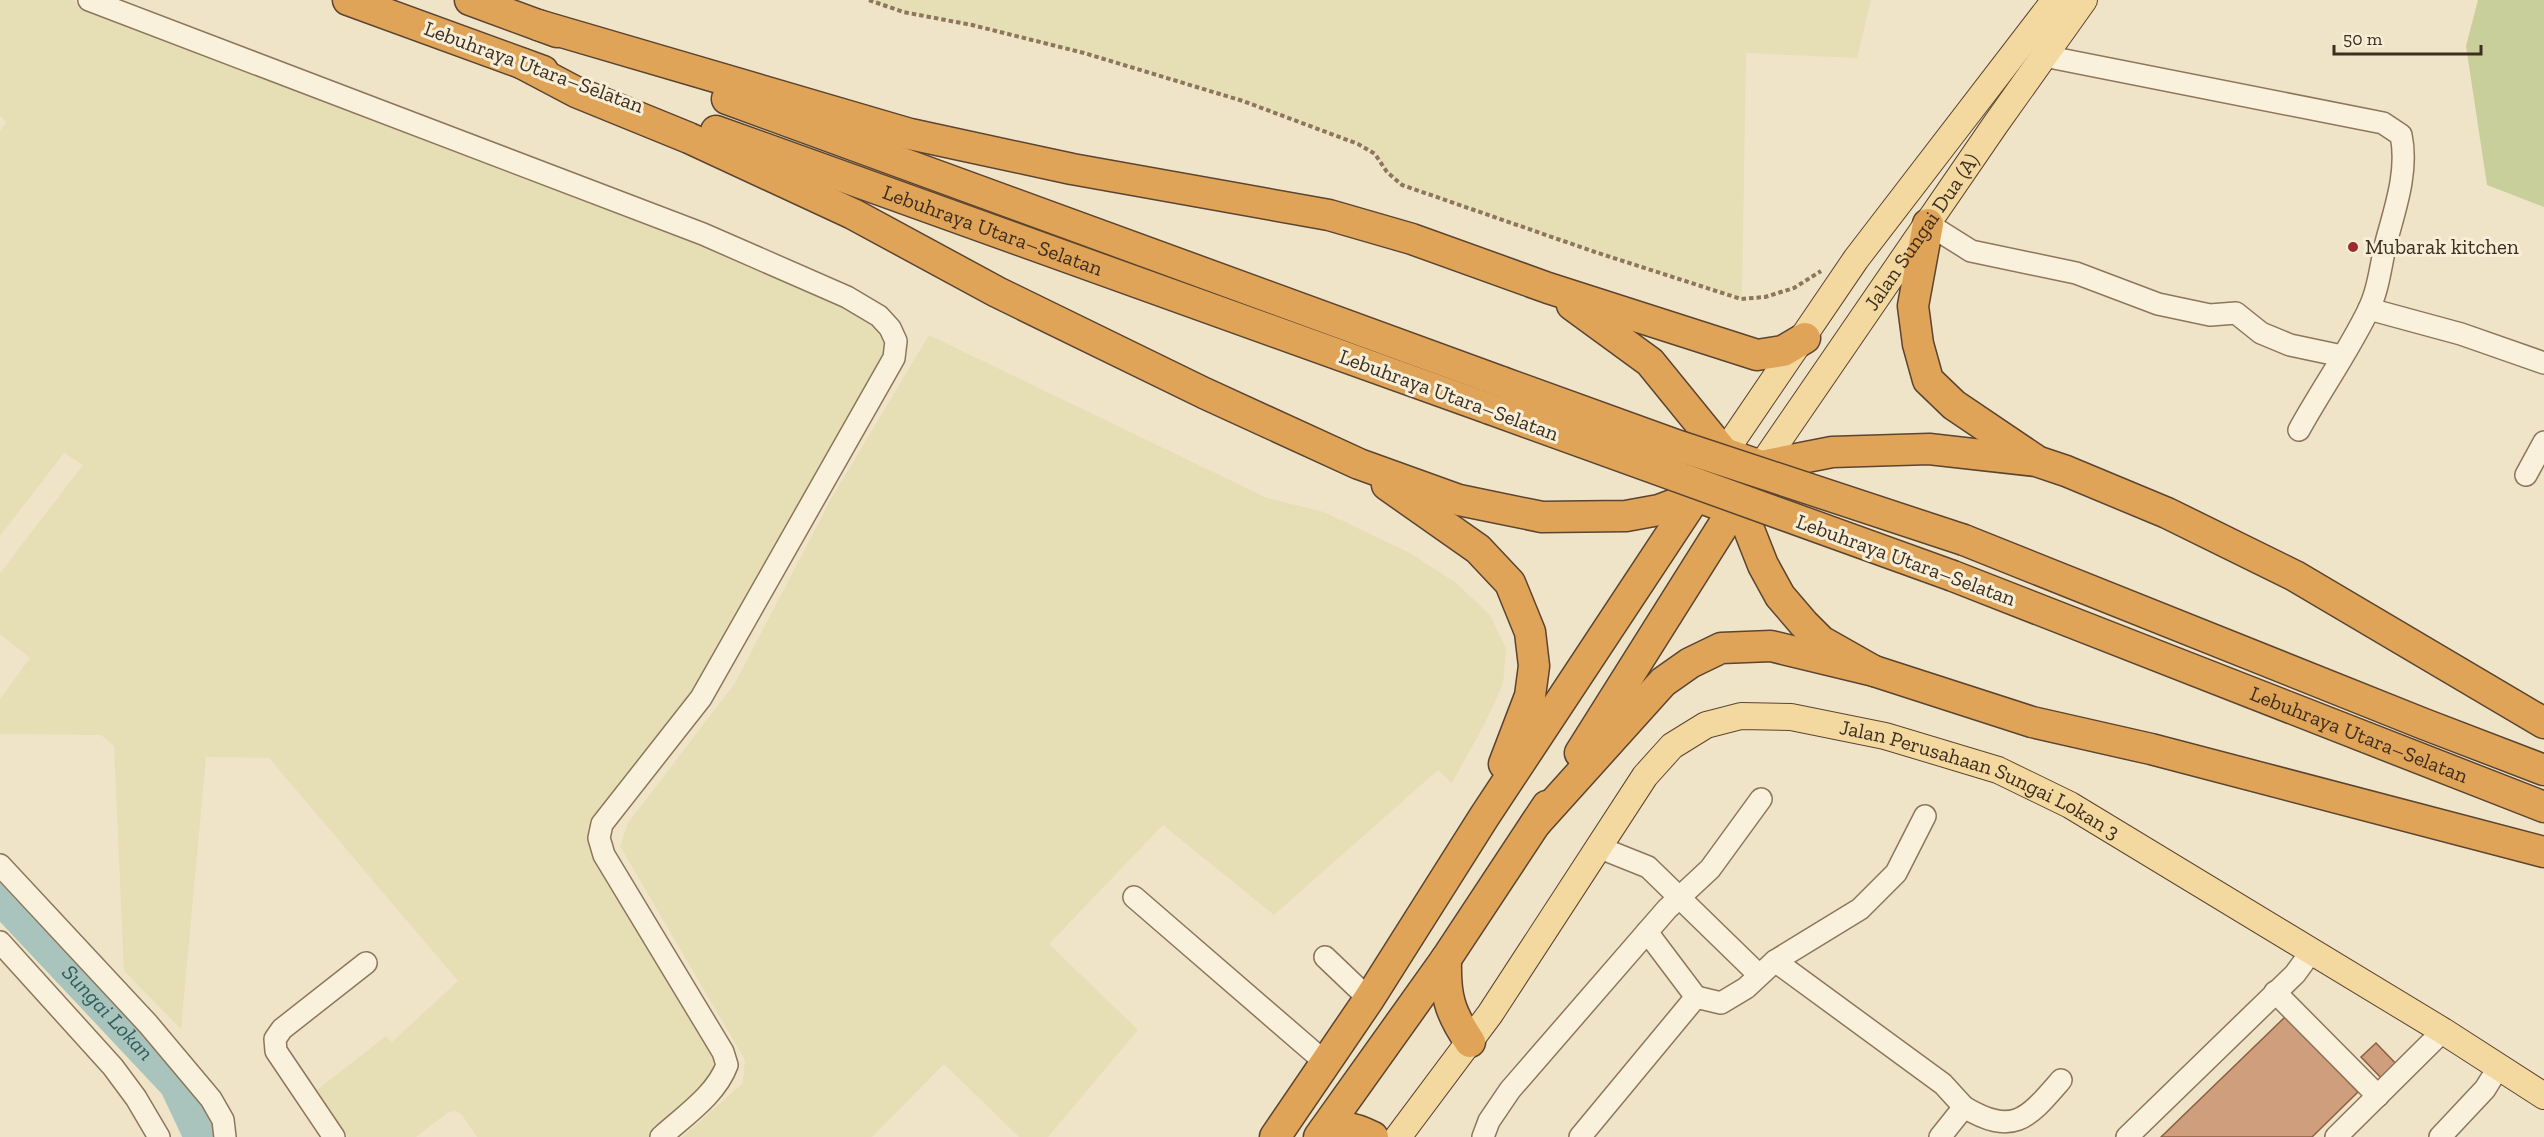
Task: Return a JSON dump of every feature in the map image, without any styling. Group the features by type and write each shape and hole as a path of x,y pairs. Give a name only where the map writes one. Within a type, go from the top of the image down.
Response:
{"highway":[{"name":"Lebuhraya Utara–Selatan","path":"348,0 1953,576 2544,807"},
{"name":"Lebuhraya Utara–Selatan","path":"470,0 721,98 1502,382 1680,446 1964,540 2544,770"},
{"path":"538,25 910,134 1084,172 1329,215 1412,238 1548,288 1757,355 1783,351 1804,338"},
{"path":"523,64 576,92 689,138 853,214 1008,297 1204,393 1359,464 1459,500 1542,517 1626,516 1659,510 1696,496 1733,510 1748,527 1763,565 1780,596 1803,624 1821,641 1874,671"},
{"path":"1928,224 1913,306 1917,344 1928,380 1954,405 2036,461"},
{"path":"1548,288 1650,362 1724,453 1761,466 1832,452 1929,449 2036,461 2157,509 2254,555 2365,616 2544,723"},
{"path":"1275,1137 1369,999 1484,817 1724,453"},
{"path":"1359,464 1478,549 1510,583 1530,632 1534,666 1530,696 1484,817"},
{"path":"1320,1136 1446,959 1536,824 1761,466"},
{"path":"1536,824 1663,682 1690,663 1721,648 1771,646 1874,671 2032,722 2151,749 2544,852"},
{"path":"1446,959 1445,989 1449,1006 1470,1042"},
{"path":"1320,1136 1344,1126 1357,1129 1372,1137"}],"main road":[{"name":"Jalan Sungai Dua (A)","path":"1724,453 1856,259 2055,0"},
{"name":"Jalan Sungai Dua (A)","path":"1761,466 2084,0"},
{"name":"Jalan Perusahaan Sungai Lokan 3","path":"1398,1137 1490,1014 1645,776 1672,746 1706,725 1741,716 1791,717 1885,736 1998,770 2070,805 2443,1031 2544,1096"}],"street":[{"path":"88,0 703,234 847,297 879,316 890,328 896,341 894,358 701,698 602,824 599,838 604,855 723,1052 728,1065 723,1077 698,1104 661,1137"},
{"path":"2044,56 2383,123 2401,135 2405,152 2396,208 2369,309 2299,430"},
{"path":"1928,224 1971,251 2076,273 2158,304 2210,315 2236,313 2261,333 2290,345 2342,356"},
{"path":"2369,309 2461,334 2544,363"},
{"path":"2526,475 2544,442"},
{"path":"1484,1137 1489,1121 1510,1090 1647,932 1679,897 1710,869 1761,799"},
{"path":"1647,932 1696,997 1721,1003 1746,988 1767,968 1860,909 1896,873 1925,816"},
{"path":"1598,847 1648,867 1679,897 1767,968 1924,1069 1943,1084 1964,1107 1983,1120 2011,1125 2031,1113 2061,1080"},
{"path":"0,865 148,1024 212,1099 223,1120 225,1137"},
{"path":"1134,897 1326,1063"},
{"path":"0,942 113,1067 136,1098 159,1137"},
{"path":"2127,1137 2295,974 2311,952"},
{"path":"1325,957 1369,999"},
{"path":"334,1137 276,1050 275,1039 282,1029 366,963"},
{"path":"2275,992 2378,1096"},
{"path":"1580,1137 1696,997"},
{"path":"2336,1137 2443,1031"},
{"path":"2440,1137 2485,1089 2498,1068"},
{"path":"1941,1137 1964,1107"}],"path":[{"path":"869,0 903,12 972,25 1084,53 1242,101 1358,144 1375,153 1387,172 1402,185 1595,252 1741,299 1765,297 1794,288 1815,273 1856,259"}],"shaded area":[{"path":"0,0 72,0 703,241 870,318 883,335 884,355 696,685 594,817 587,837 592,852 712,1056 714,1070 707,1085 651,1137 477,1137 462,1115 455,1111 447,1113 416,1137 348,1137 317,1090 386,1036 392,1042 458,981 269,758 206,757 181,1029 124,971 114,746 101,735 0,734 0,699 30,658 0,634 0,573 83,465 64,453 0,536 0,131 6,122 0,116"},
{"path":"869,0 1871,0 1857,58 1746,53 1742,298 1595,252 1402,185 1387,172 1375,154 1358,144 1243,101 1084,53 972,25 903,12"},
{"path":"929,335 1267,498 1324,512 1410,553 1456,583 1490,615 1506,649 1503,684 1485,723 1452,783 1438,770 1274,915 1163,825 1049,944 1138,1030 1048,1137 1019,1137 944,1064 872,1137 682,1137 743,1083 745,1060 620,846 628,823 735,683 831,499"}],"green space":[{"path":"2478,0 2544,0 2544,207 2487,185 2466,46"}],"building":[{"path":"2285,1017 2358,1092 2312,1137 2161,1137"},
{"path":"2376,1043 2401,1069 2386,1083 2361,1057"}],"waterway":[{"name":"Sungai Lokan","path":"0,897 176,1084 201,1137"}],"place":[{"name":"Mubarak kitchen","path":"2353,247"}]}
